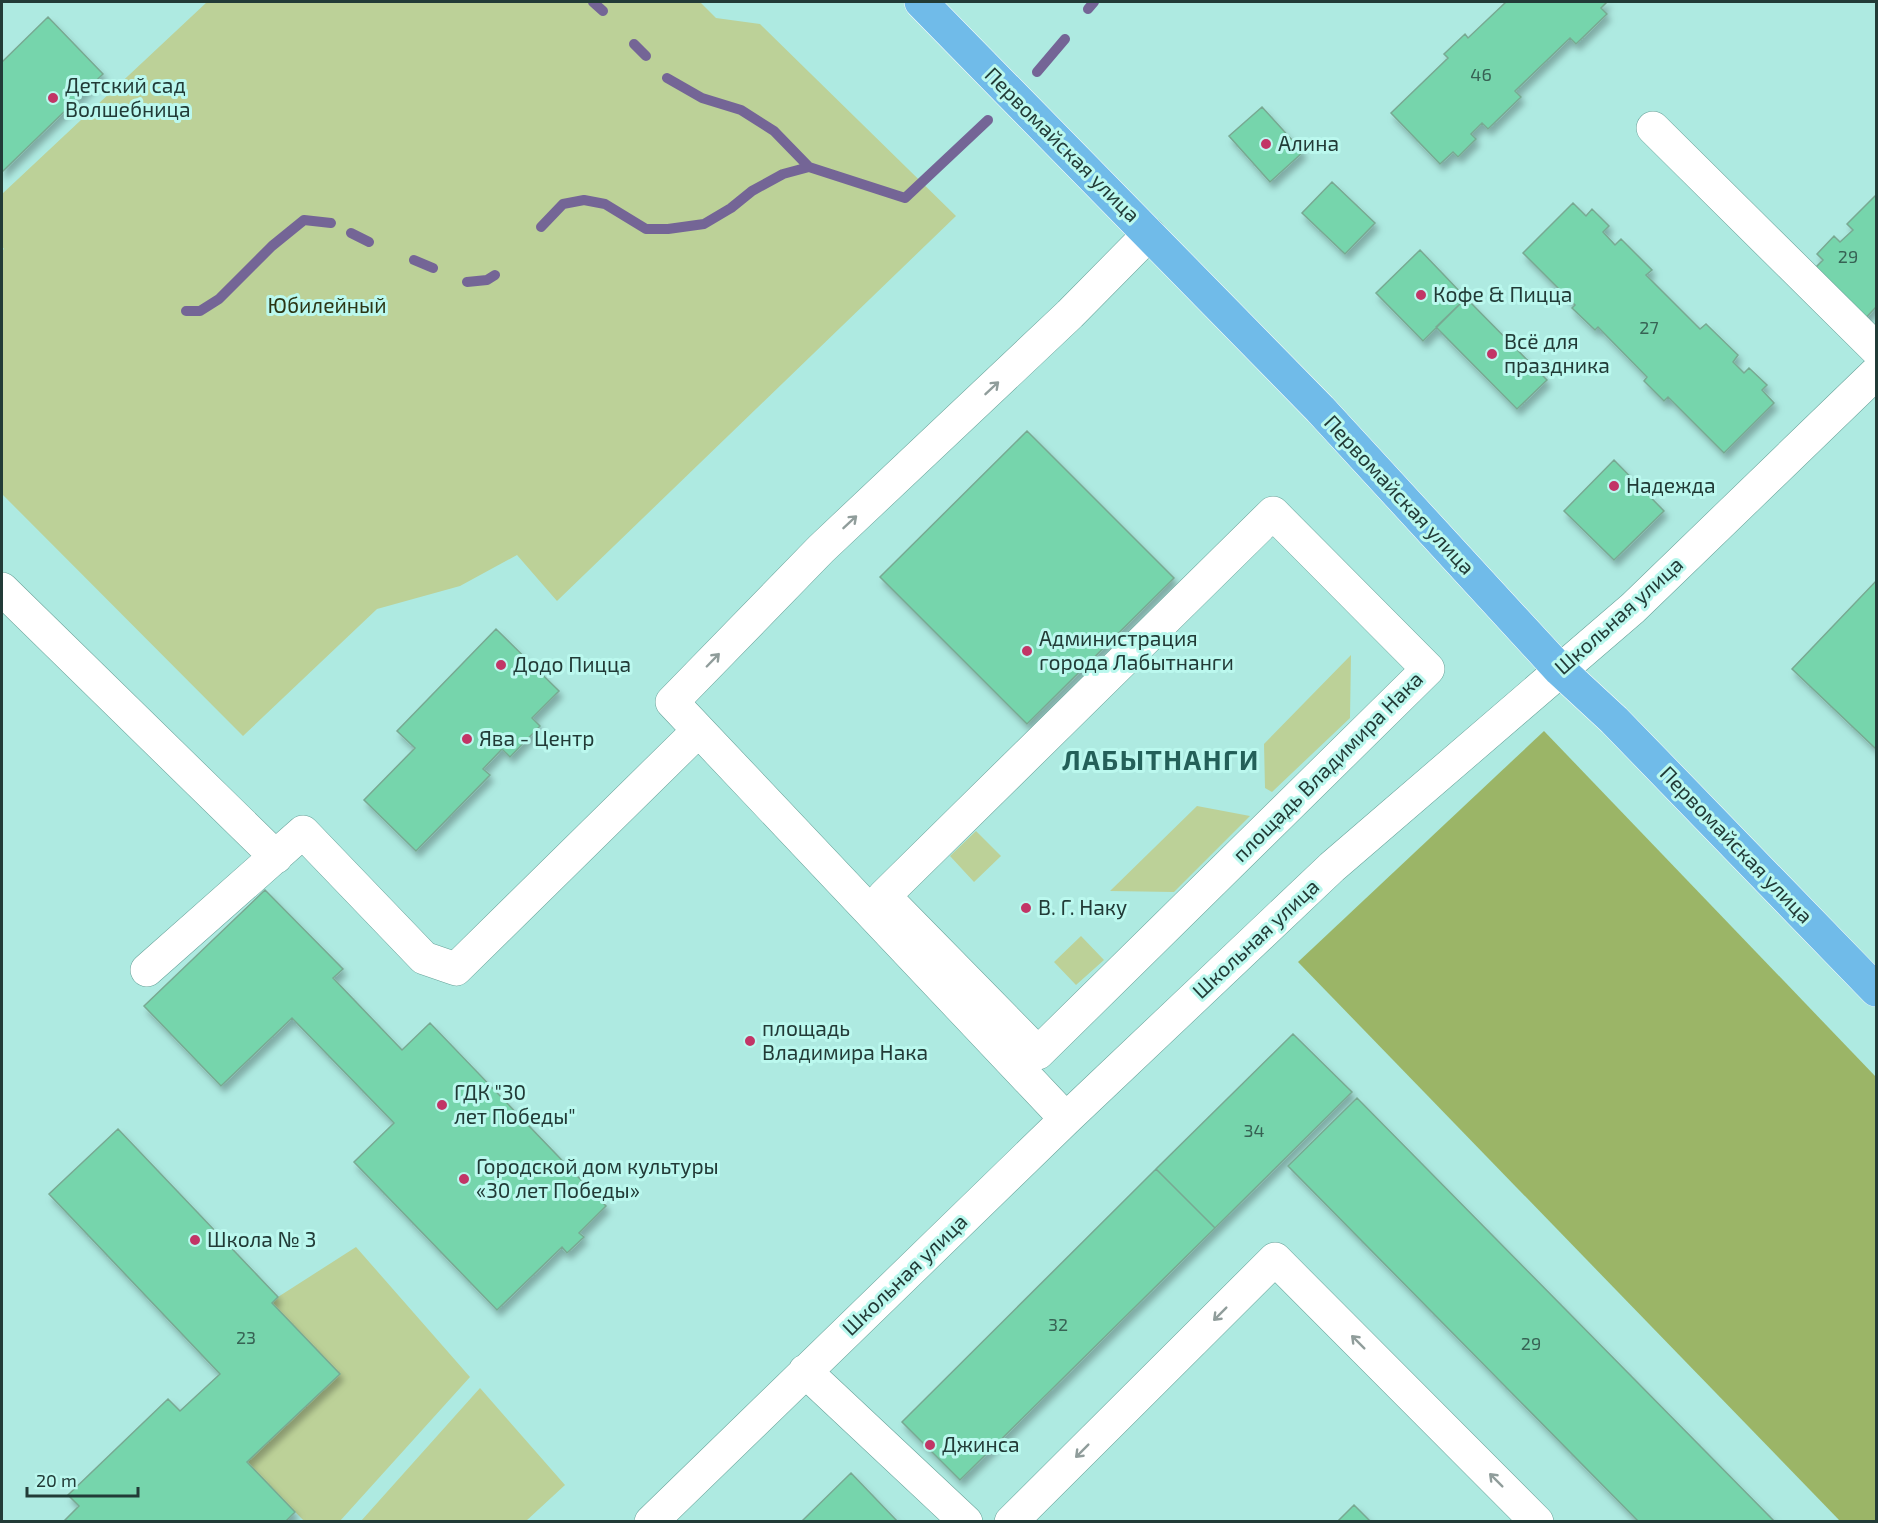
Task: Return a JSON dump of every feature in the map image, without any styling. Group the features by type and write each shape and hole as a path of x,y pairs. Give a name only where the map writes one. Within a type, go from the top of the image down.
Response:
{"main road":[{"name":"Первомайская улица","path":"921,2 1320,409 1560,670 1614,720 1876,990"}],"street":[{"path":"1653,128 1876,349"},
{"path":"1066,1119 672,702 821,549 1070,314 1149,234"},
{"name":"Школьная улица","path":"651,1521 1066,1119 1332,867 1633,608 1876,373"},
{"name":"площадь Владимира Нака","path":"1273,513 1428,669 1038,1053 884,897 1273,513"},
{"path":"2,589 276,857"},
{"path":"147,970 303,832 424,958 456,969 698,731"},
{"path":"1011,1521 1275,1259 1537,1521"},
{"path":"805,1371 966,1521"}],"green space":[{"name":"Юбилейный","path":"207,2 700,2 716,18 760,24 956,216 557,601 517,555 460,586 377,609 243,736 2,494 2,251 4,249 2,246 2,194"},
{"path":"1351,655 1350,718 1272,792 1265,788 1264,744"},
{"path":"1544,731 1876,1077 1876,1521 1840,1521 1298,962"},
{"path":"1197,806 1250,816 1174,892 1110,891"},
{"path":"976,831 1001,856 974,882 950,856"},
{"path":"1081,936 1104,960 1076,985 1054,962"},
{"path":"356,1247 470,1377 340,1521 304,1521 247,1462 340,1374 272,1303"},
{"path":"480,1388 565,1485 526,1521 361,1521"}],"building":[{"path":"1506,2 1607,2 1601,8 1607,14 1576,44 1570,38 1515,91 1521,97 1488,129 1482,123 1471,134 1476,139 1458,157 1453,152 1440,164 1391,113 1448,58 1444,54 1465,34 1468,38"},
{"path":"48,17 103,74 2,172 2,62"},
{"name":"Алина","path":"1262,107 1303,152 1270,182 1229,136"},
{"path":"1332,182 1375,223 1345,254 1302,213"},
{"path":"1876,195 1876,307 1861,323 1811,272 1823,260 1817,254 1834,236 1840,242 1853,230 1847,224"},
{"path":"1573,203 1586,216 1592,209 1609,226 1603,232 1615,245 1621,239 1652,270 1646,275 1700,329 1706,324 1738,355 1733,362 1744,373 1749,368 1767,385 1762,390 1774,403 1724,453 1668,397 1664,401 1644,381 1647,377 1598,327 1595,330 1572,308 1575,305 1523,253"},
{"name":"Кофе & Пицца","path":"1420,250 1466,298 1423,341 1376,293"},
{"name":"Всё для праздника","path":"1466,298 1547,380 1517,409 1436,327"},
{"name":"Администрация города Лабытнанги","path":"1027,431 1174,578 1027,724 880,577"},
{"name":"Надежда","path":"1614,460 1664,511 1614,560 1564,511"},
{"path":"1876,581 1876,749 1792,669"},
{"name":"Ява - Центр","path":"496,629 559,691 532,718 540,726 510,757 502,749 483,769 490,775 416,851 364,800 415,748 397,731"},
{"name":"ГДК \"30 лет Победы\"","path":"265,890 343,969 333,978 402,1050 430,1023 606,1206 579,1233 584,1237 567,1253 562,1247 497,1310 354,1162 394,1123 292,1018 221,1086 144,1006"},
{"path":"1293,1034 1352,1092 1215,1228 1156,1169"},
{"path":"1357,1098 1775,1522 1639,1522 1288,1166"},
{"path":"118,1129 278,1297 272,1303 340,1374 247,1462 295,1512 285,1522 63,1522 79,1506 68,1495 168,1399 180,1411 220,1374 49,1194"},
{"path":"1156,1169 1215,1228 960,1480 902,1422"},
{"path":"851,1473 898,1522 801,1522"},
{"path":"1354,1505 1371,1522 1337,1522"}],"waterway":[{"path":"593,2 603,11"},
{"path":"1088,9 1094,2"},
{"path":"1037,72 1065,39"},
{"path":"634,44 646,56"},
{"path":"667,78 702,98 741,110 774,131 809,167 905,198 988,120"},
{"path":"541,227 563,204 584,200 605,204 646,229 668,229 704,224 731,208 752,191 783,174 809,167"},
{"path":"186,311 200,311 219,299 272,246 304,220 331,223"},
{"path":"351,233 369,242"},
{"path":"414,260 433,268"},
{"path":"467,282 487,280 495,275"}],"place":[{"name":"Детский сад Волшебница","path":"53,98"},
{"name":"Алина","path":"1266,144"},
{"name":"Кофе & Пицца","path":"1421,295"},
{"name":"Всё для праздника","path":"1492,354"},
{"name":"Надежда","path":"1614,486"},
{"name":"Администрация города Лабытнанги","path":"1027,651"},
{"name":"Додо Пицца","path":"501,665"},
{"name":"Ява - Центр","path":"467,739"},
{"name":"В. Г. Наку","path":"1026,908"},
{"name":"площадь Владимира Нака","path":"750,1041"},
{"name":"ГДК \"30 лет Победы\"","path":"442,1105"},
{"name":"Городской дом культуры «30 лет Победы»","path":"464,1179"},
{"name":"Школа № 3","path":"195,1240"},
{"name":"Джинса","path":"930,1445"}],"district":[{"name":"ЛАБЫТНАНГИ","path":"1161,761"}]}
